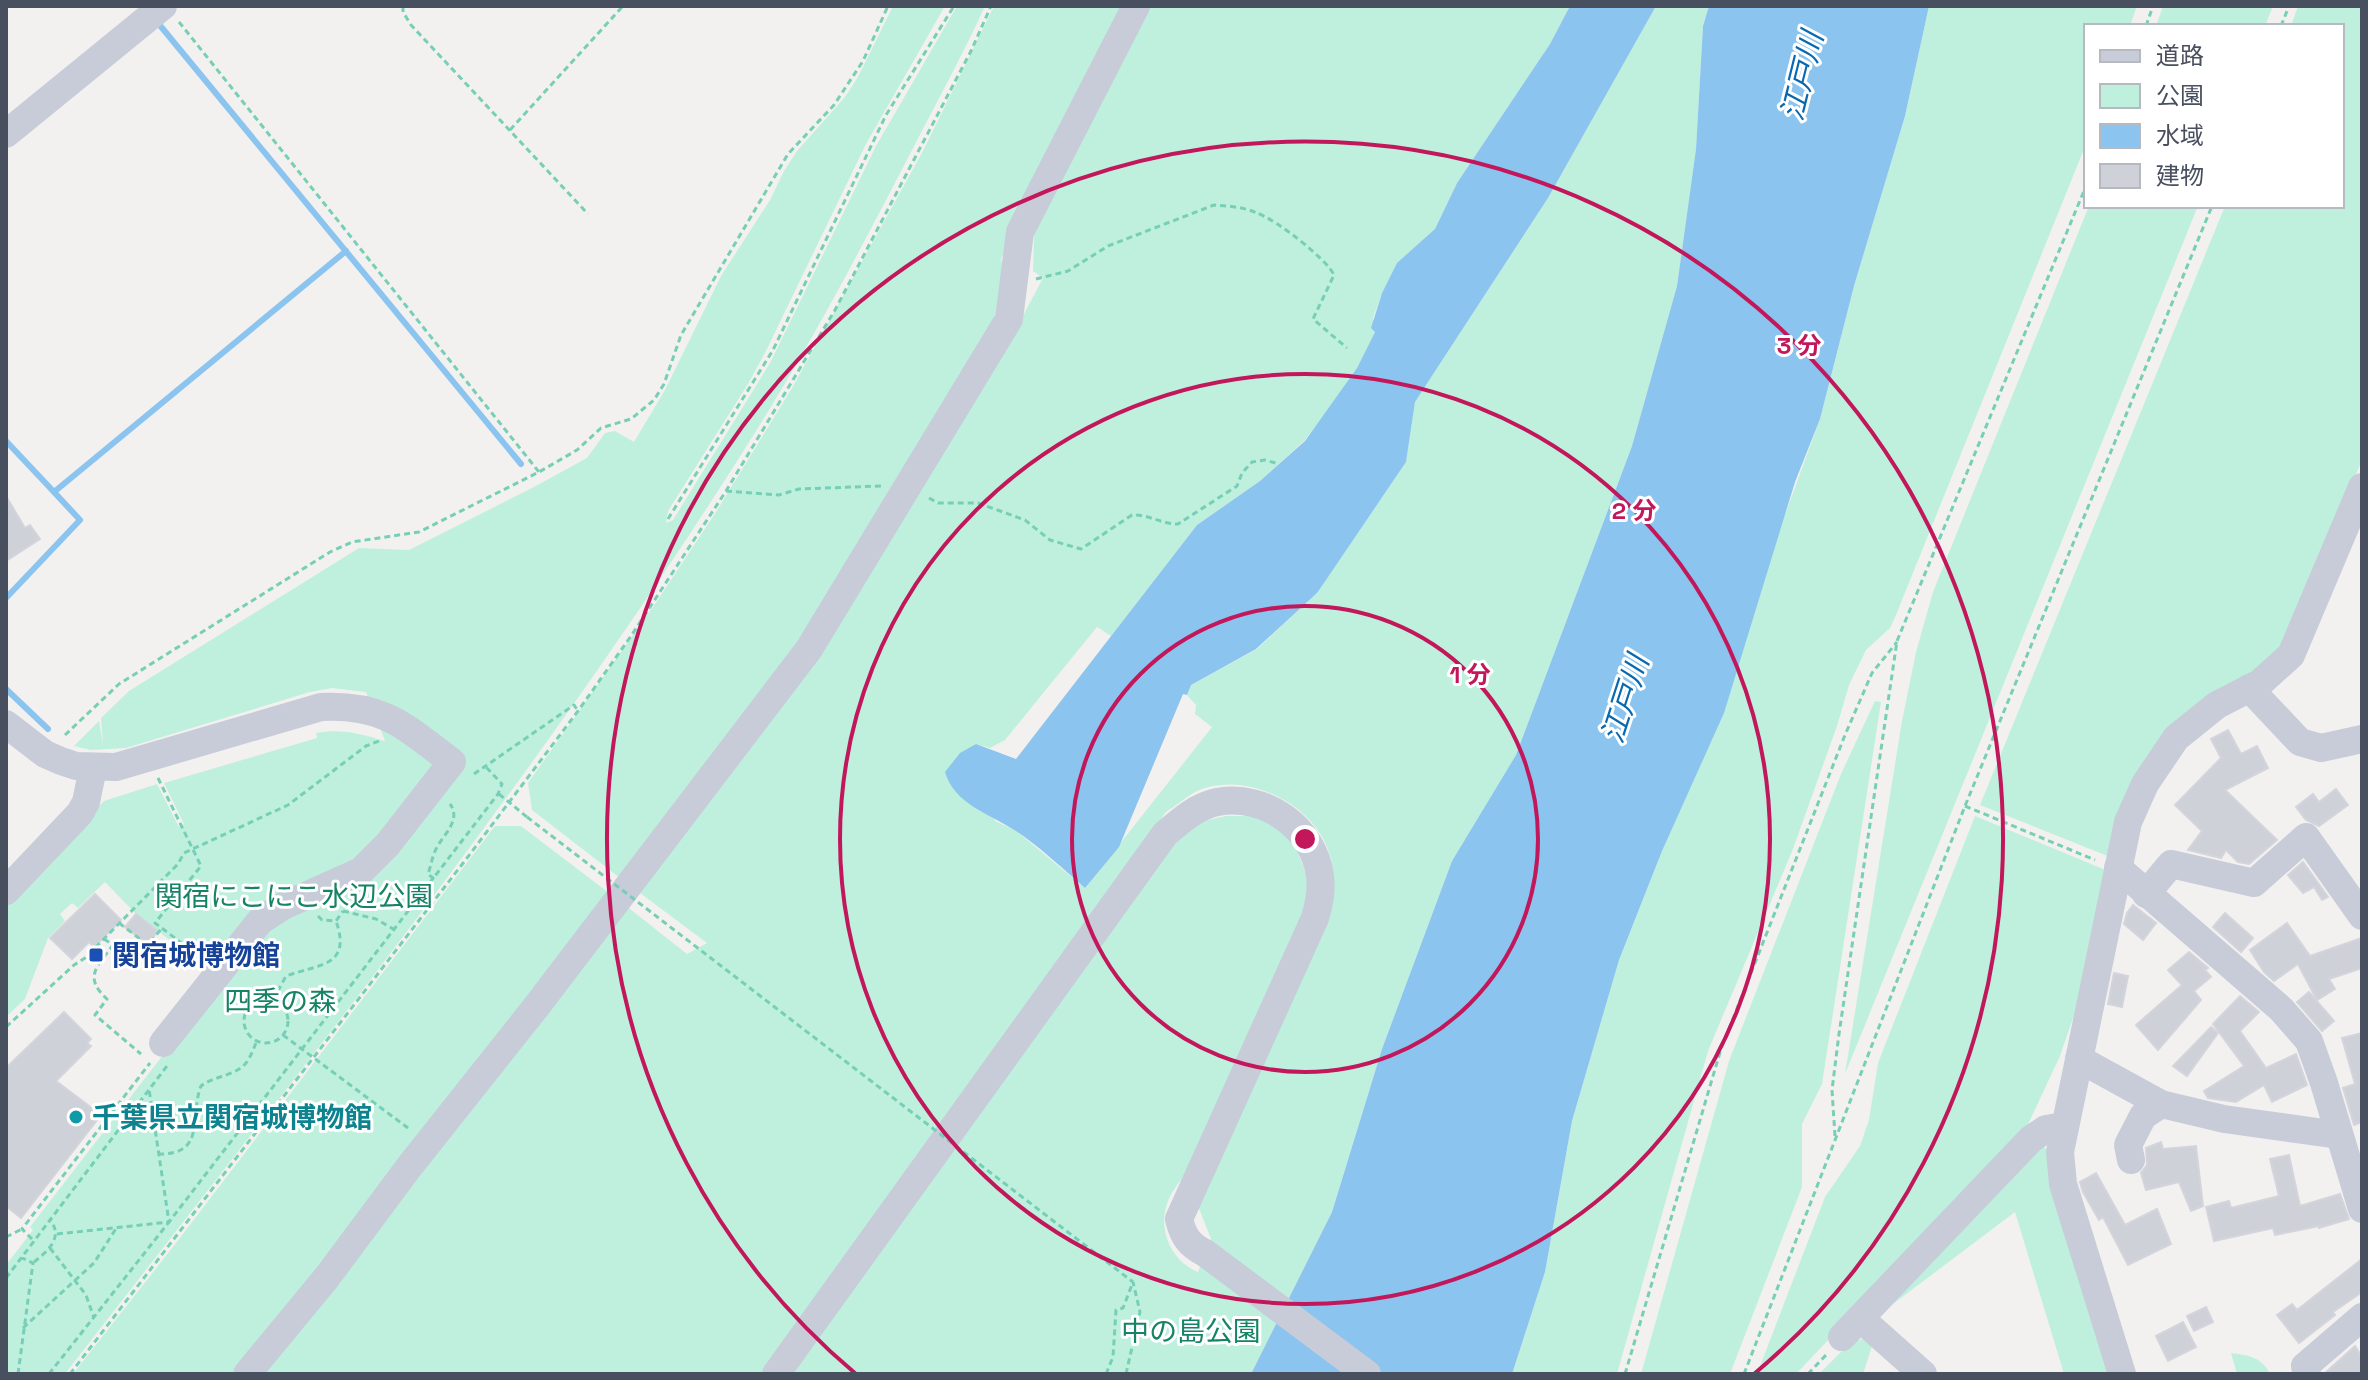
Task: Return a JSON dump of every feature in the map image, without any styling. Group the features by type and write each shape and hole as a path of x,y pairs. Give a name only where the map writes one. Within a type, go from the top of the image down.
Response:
{"street":[{"path":"247,1374 327,1277 809,649 1009,319 1020,232 1136,6"},
{"path":"6,134 170,12"},
{"path":"2122,1374 2063,1184 2060,1152 2112,866 2145,784 2176,738 2217,705 2260,683 2291,655 2362,487"},
{"path":"2249,688 2300,742 2321,748 2362,739"},
{"path":"6,724 45,754 76,766 116,767 321,707 339,706 373,710 386,715 462,768 361,871 283,906 260,921 159,1051"},
{"path":"6,891 80,813 86,802 93,768"},
{"path":"776,1374 1165,834 1185,816 1216,802 1236,801 1262,805 1284,816 1299,830 1313,851 1320,873 1321,893 1315,918 1179,1219 1184,1236 1194,1247 1367,1374"},
{"path":"2146,894 2171,864 2254,883 2306,837 2362,916"},
{"path":"2112,866 2257,988 2309,1041 2349,1145 2362,1209"},
{"path":"2079,1059 2161,1104 2349,1145"},
{"path":"2131,1160 2128,1145 2143,1116 2161,1104"},
{"path":"1923,1374 1851,1328 2031,1139 2046,1129 2064,1126"},
{"path":"2307,1374 2305,1366 2362,1317"}],"path":[{"path":"403,6 411,25 588,214"},
{"path":"509,131 623,6"},
{"path":"45,754 119,684 330,552 352,542 419,532 539,472 577,450 601,428 631,419 654,400 664,384 681,335 788,154 834,105 863,61 888,6"},
{"path":"668,519 773,350 886,115 954,6"},
{"path":"70,1374 578,711 631,636 726,491 835,310 971,51 991,6"},
{"path":"170,12 539,472"},
{"path":"1835,1141 1832,1090 1897,641 2084,191"},
{"path":"1014,283 1068,271 1108,246 1214,205 1231,206 1259,213 1331,266 1334,275 1313,319 1347,348"},
{"path":"1744,1374 1965,806 2211,208"},
{"path":"726,491 779,495 799,489 883,486 906,489 938,503 978,503 1025,520 1050,540 1081,549 1132,515 1178,524 1237,486 1242,473 1252,462 1265,460 1279,464"},
{"path":"1625,1374 1721,1049 1845,735 1872,673 1897,641"},
{"path":"462,768 485,765 574,705 578,711"},
{"path":"6,1027 104,939 178,864 184,853 288,805 366,746 385,739"},
{"path":"49,1374 498,794 502,784 485,765"},
{"path":"158,778 201,866 155,923 210,964"},
{"path":"498,794 1133,1282 1140,1312 1126,1374"},
{"path":"434,879 428,874 436,849 447,835 455,812 447,801 440,807"},
{"path":"1965,806 2112,866"},
{"path":"336,921 343,911 342,899"},
{"path":"315,911 322,920 336,921"},
{"path":"343,911 376,919 395,930"},
{"path":"273,1000 286,976 319,967 338,955 342,942 336,921"},
{"path":"119,923 148,945 162,928"},
{"path":"104,939 113,945 93,977 96,989 107,999 95,1015 159,1051"},
{"path":"225,993 248,1008"},
{"path":"259,1000 273,1000 287,1015 287,1029 271,1042 257,1041 244,1023 248,1008 259,1000"},
{"path":"283,1035 428,1143"},
{"path":"158,1154 180,1152 189,1144 201,1086 241,1068 257,1041"},
{"path":"6,1278 149,1089 159,1051"},
{"path":"6,1237 22,1229 159,1051"},
{"path":"149,1089 169,1222"},
{"path":"50,1220 57,1234"},
{"path":"57,1234 169,1222"},
{"path":"23,1328 94,1263 117,1227"},
{"path":"22,1229 34,1240"},
{"path":"18,1374 33,1263 50,1248 57,1234"},
{"path":"50,1248 90,1300 94,1318"},
{"path":"21,1257 33,1263"},
{"path":"1106,1374 1113,1357 1116,1310 1123,1308 1133,1282"},
{"path":"1808,1374 1851,1328"}],"green space":[{"path":"893,6 945,6 866,144 766,351 668,511 666,523 673,520 770,363 876,146 957,6 985,6 819,324 761,423 681,547 513,789 425,908 65,1374 6,1374 6,1265 33,1230 30,1227 221,980 136,914 105,882 78,908 72,903 60,914 65,921 48,938 25,999 6,1017 6,900 104,801 157,784 179,827 184,824 164,783 317,738 316,733 343,731 385,741 366,692 332,688 126,748 91,750 74,746 99,721 103,744 101,718 129,691 359,548 409,550 587,458 605,433 615,431 634,442 665,390 721,276 797,151 845,97 858,77"},
{"path":"994,6 1124,6 1104,53 1001,259 1001,293 979,352 797,642 620,878 532,810 528,783 657,601 792,388 923,151"},
{"name":"中の島公園","path":"1147,6 1570,6 1550,44 1457,183 1435,229 1397,264 1373,318 1375,332 1357,368 1305,440 1260,481 1197,525 1111,636 1097,627 1005,740 990,748 976,744 995,821 1015,830 1085,888 1212,727 1195,714 1196,705 1187,695 1191,685 1257,649 1317,593 1406,462 1415,402 1548,198 1656,6 1709,6 1703,26 1696,149 1677,286 1632,446 1516,755 1452,861 1382,1049 1332,1212 1251,1374 789,1374 1181,835 1202,821 1226,816 1251,816 1278,827 1295,846 1309,888 1304,920 1190,1168 1168,1201 1164,1222 1169,1243 1180,1260 1198,1272 1211,1239 1198,1206 1326,926 1333,893 1331,859 1324,840 1297,808 1258,789 1217,785 1197,791 1166,812 765,1374 261,1374 625,905 687,954 707,943 636,890 999,361 1043,278 1033,271 1034,236 1043,206"},
{"path":"1929,6 2137,6 2131,24 2084,24 2084,149 1896,615 1890,628 1866,650 1849,685 1793,849 1708,1051 1617,1374 1512,1374 1545,1272 1572,1121 1619,960 1820,419 1854,286 1905,116"},
{"path":"2163,6 2273,6 2266,24 2157,24"},
{"path":"2298,6 2362,6 2362,460 2291,632 2275,659 2227,689 2110,857 1980,805 2224,208 2344,208 2344,24 2292,24"},
{"path":"2088,208 2197,208 1845,1074 1902,721 1916,652 1933,592"},
{"path":"1875,701 1881,702 1822,1084 1802,1124 1802,1187 1730,1374 1641,1374 1729,1061 1841,774"},
{"path":"1975,816 2108,871 2081,995 2060,1056 2024,1133 1796,1374 1757,1374 1825,1197 1860,1146 1869,1120 1878,1063"},
{"path":"495,826 521,826 609,893 317,1269 231,1374 73,1374 176,1243"},
{"path":"2041,1145 2050,1152 2113,1374 2064,1374 2015,1212 1881,1313"},
{"path":"1869,1340 1872,1346 1863,1374 1819,1374 1849,1344"},
{"path":"2231,1353 2259,1360 2270,1374 2237,1374"}],"water":[{"path":"1570,6 1656,6 1548,198 1415,402 1406,462 1317,593 1256,649 1191,685 1187,695 1183,694 1119,847 1085,888 1025,837 965,800 956,792 945,772 960,753 976,744 1016,759 1197,525 1260,481 1305,441 1357,368 1375,332 1371,328 1382,293 1397,263 1435,229 1457,183 1550,44"},
{"name":"江戸川","path":"1709,6 1929,6 1905,116 1854,286 1820,419 1795,482 1724,713 1662,851 1619,960 1572,1121 1545,1272 1512,1374 1251,1374 1332,1212 1382,1049 1452,861 1516,755 1632,446 1677,286 1696,149 1703,26"}],"building":[{"path":"6,496 25,528 30,525 40,539 6,561"},
{"path":"2228,730 2241,754 2257,746 2268,768 2225,790 2277,840 2249,864 2238,862 2226,850 2221,858 2188,850 2202,831 2175,805 2221,758 2211,739"},
{"path":"2336,789 2348,805 2319,826 2306,820 2296,807 2313,794 2319,802"},
{"path":"2303,862 2328,897 2322,900 2314,887 2303,893 2288,875"},
{"path":"95,894 121,920 94,947 89,942 72,959 50,938"},
{"path":"2133,905 2156,923 2143,940 2124,924"},
{"path":"2225,913 2253,938 2241,952 2213,927"},
{"path":"136,914 158,931 148,944 125,927"},
{"path":"2287,923 2310,956 2362,938 2362,968 2329,979 2335,989 2317,1000 2298,964 2274,981 2250,950"},
{"path":"2189,952 2208,968 2205,970 2211,977 2194,991 2201,1000 2158,1050 2136,1025 2182,985 2168,970"},
{"path":"2114,973 2128,976 2122,1007 2108,1004"},
{"path":"2309,992 2334,1021 2322,1031 2297,1002"},
{"path":"2240,996 2259,1012 2240,1031 2266,1068 2296,1054 2307,1085 2272,1102 2264,1085 2236,1102 2208,1098 2204,1091 2244,1066 2213,1024"},
{"name":"千葉県立関宿城博物館","path":"64,1012 91,1039 87,1043 91,1046 56,1081 101,1115 21,1218 6,1206 6,1068"},
{"path":"2211,1027 2218,1033 2187,1076 2173,1066"},
{"path":"2362,1033 2362,1122 2354,1125 2343,1088 2355,1084 2342,1038"},
{"path":"2161,1142 2163,1149 2196,1146 2203,1206 2191,1211 2179,1182 2146,1190 2141,1173 2147,1165 2146,1148"},
{"path":"2289,1155 2300,1206 2340,1194 2349,1219 2319,1228 2275,1235 2273,1228 2214,1241 2206,1207 2229,1201 2231,1208 2279,1196 2270,1159"},
{"path":"2096,1173 2125,1225 2157,1209 2171,1244 2128,1265 2103,1217 2099,1220 2083,1192 2080,1182"},
{"path":"2362,1259 2362,1292 2333,1312 2335,1315 2299,1343 2277,1315 2292,1304 2297,1310"},
{"path":"2206,1307 2213,1322 2194,1331 2187,1316"},
{"path":"2183,1322 2196,1347 2168,1361 2156,1336"},
{"path":"2355,1346 2362,1357 2362,1374 2324,1374"}],"waterway":[{"path":"158,23 521,464"},
{"path":"6,441 54,492 346,251"},
{"path":"6,598 80,520 54,492"},
{"path":"6,689 48,729"}],"place":[{"name":"関宿城博物館","path":"96,955"},
{"name":"千葉県立関宿城博物館","path":"76,1117"}],"park label":[{"name":"関宿にこにこ水辺公園","path":"294,896"},
{"name":"四季の森","path":"280,1001"}]}
